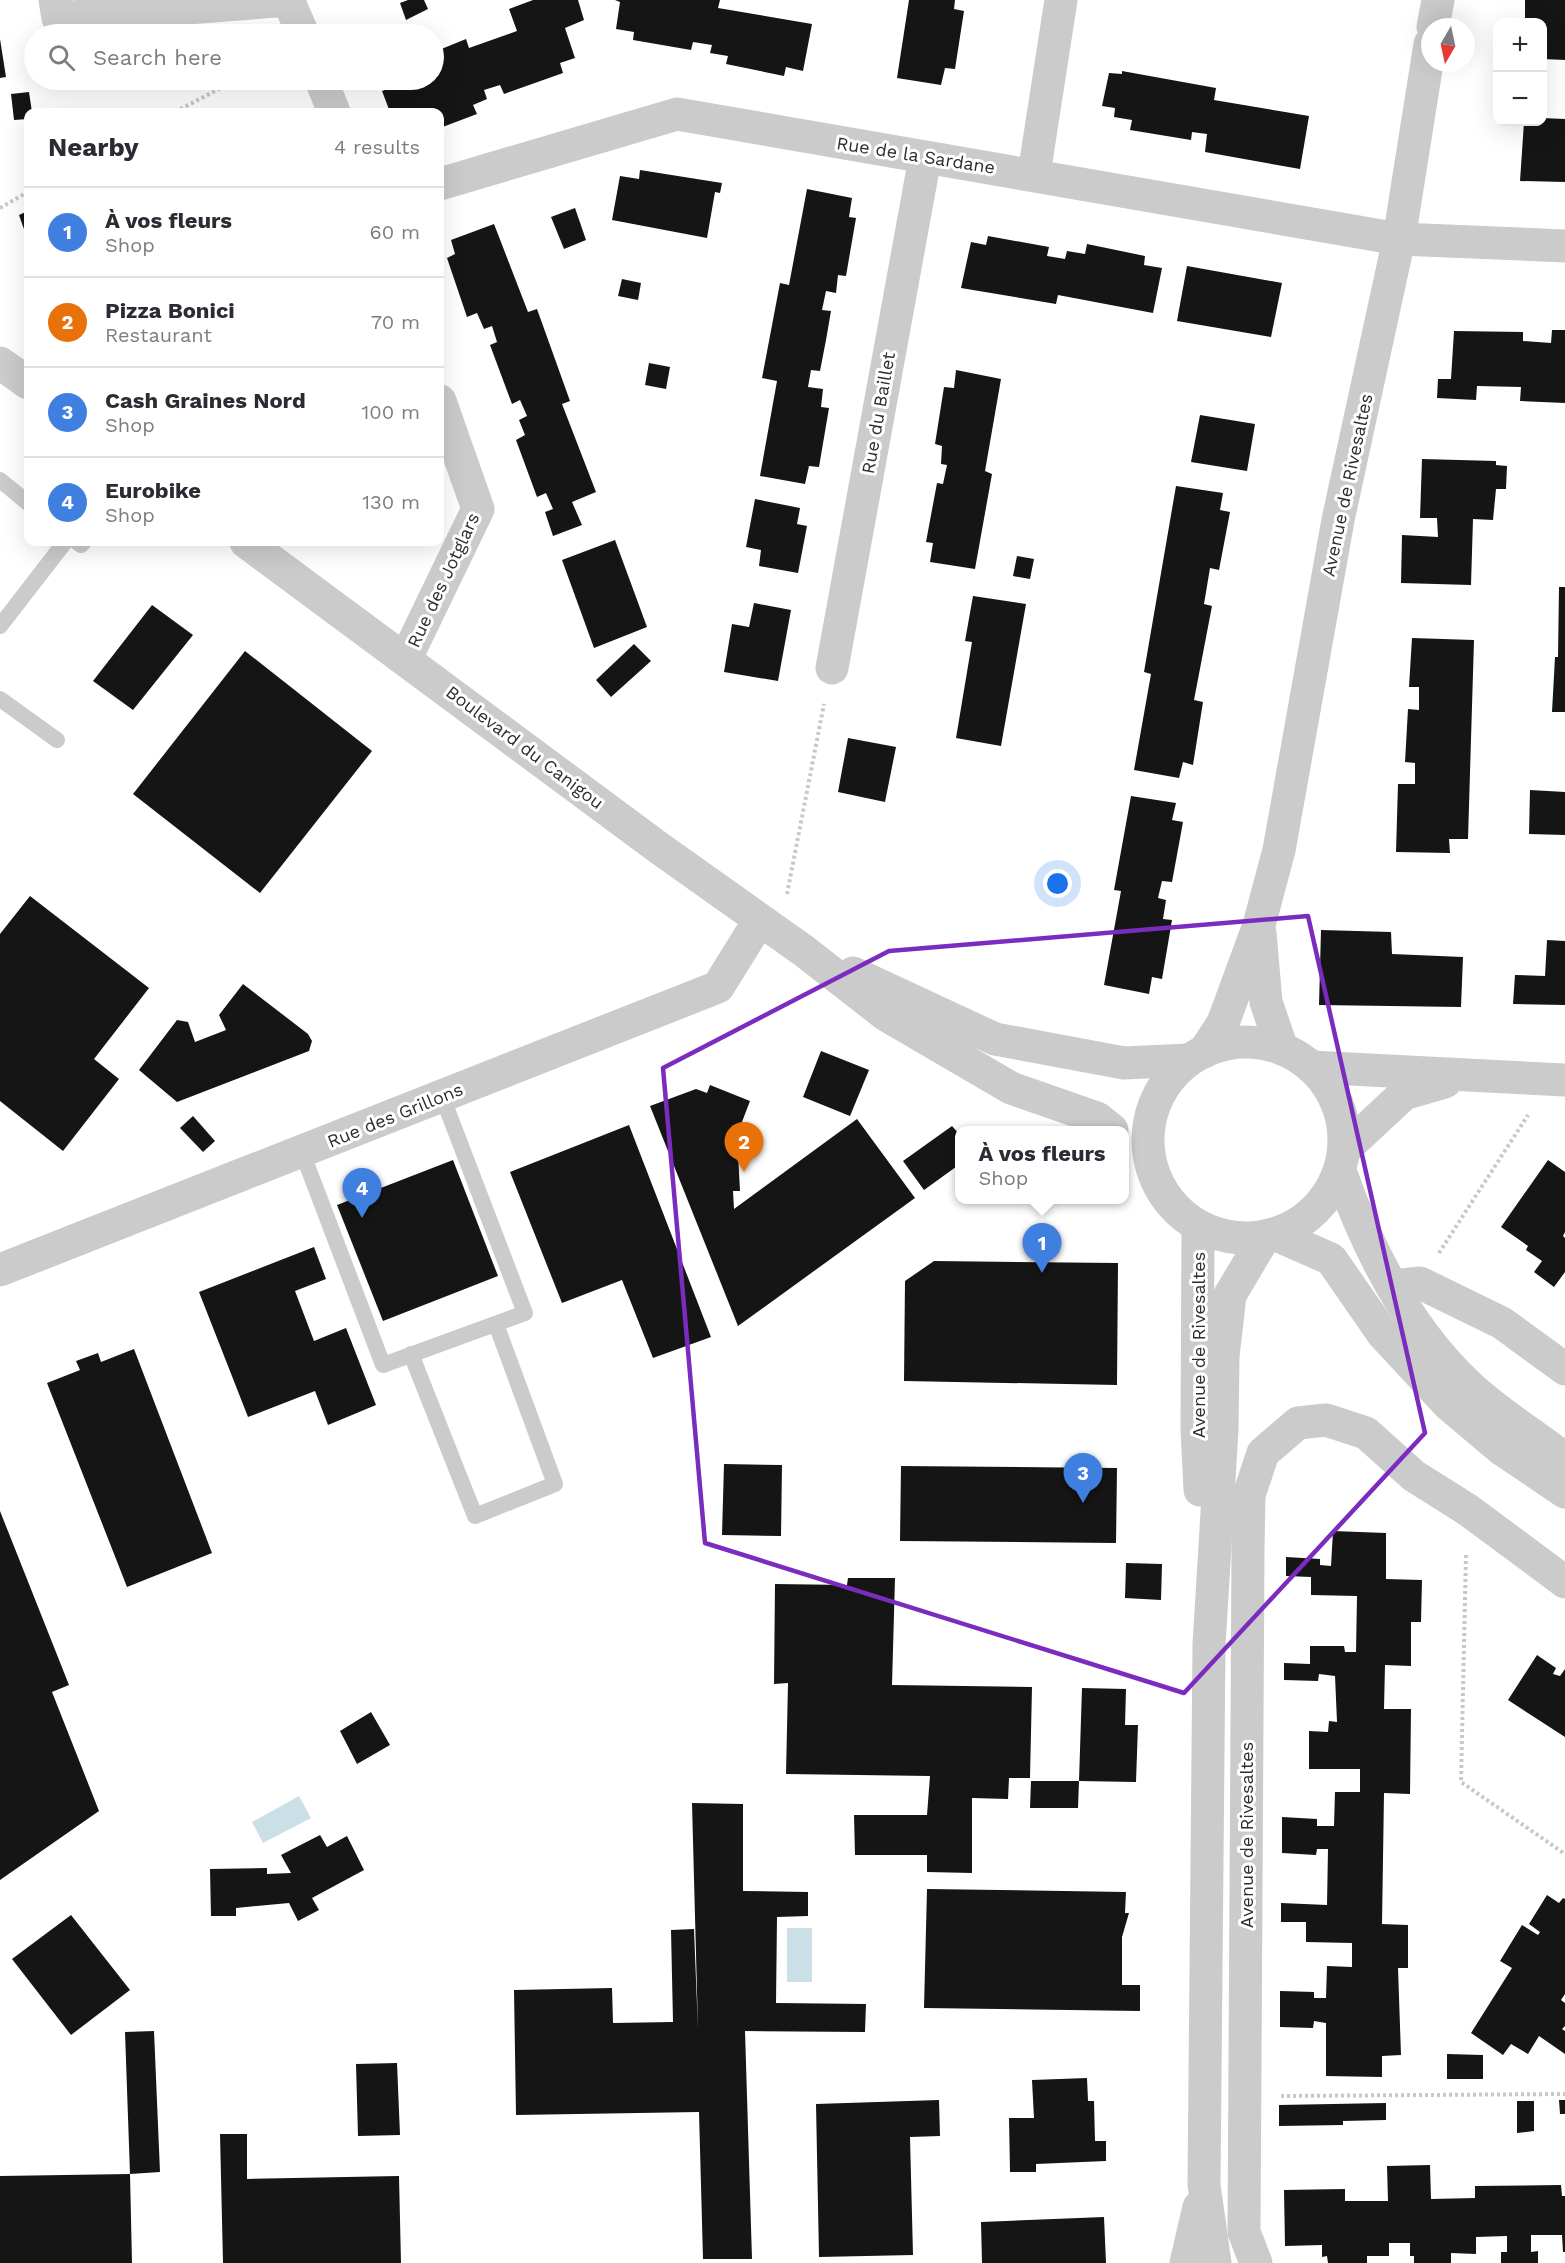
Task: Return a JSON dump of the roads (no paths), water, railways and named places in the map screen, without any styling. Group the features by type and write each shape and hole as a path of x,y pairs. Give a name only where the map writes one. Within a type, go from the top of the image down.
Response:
{"street":[{"path":"55,0 58,18 290,1 299,24"},
{"path":"1034,174 1061,0"},
{"path":"1435,18 1438,0"},
{"name":"Avenue de Rivesaltes","path":"1197,1056 1223,1023 1259,925 1279,850 1338,520 1399,239 1426,72"},
{"path":"325,90 332,108"},
{"name":"Rue de la Sardane","path":"444,183 677,114 1399,239 1565,246"},
{"name":"Rue du Baillet","path":"832,668 925,158"},
{"path":"0,363 24,380"},
{"name":"Rue des Jotglars","path":"406,658 478,509 444,412"},
{"name":"Boulevard du Canigou","path":"252,546 781,935 886,1015 1011,1088 1097,1118 1106,1126"},
{"name":"Avenue de Rivesaltes","path":"1259,925 1266,1002 1282,1049"},
{"name":"Boulevard du Canigou","path":"781,935 995,1039 1124,1063 1197,1056"},
{"name":"Rue des Grillons","path":"0,1270 718,987 781,935"},
{"path":"1466,1076 1404,1094 1342,1160 1325,1198 1303,1221 1269,1235 1242,1238 1219,1234 1198,1226 1170,1201 1160,1186 1150,1160 1149,1132 1155,1104 1169,1080 1197,1056 1230,1043 1256,1042 1282,1049 1311,1066 1331,1090 1342,1118 1342,1160 1352,1205 1406,1285 1416,1328 1467,1384 1565,1459"},
{"path":"1311,1066 1558,1080"},
{"path":"1129,1143 1150,1160"},
{"name":"Avenue de Rivesaltes","path":"1198,1226 1197,1429 1209,1645"},
{"path":"1269,1235 1331,1259 1383,1334 1449,1405 1500,1448 1565,1492"},
{"name":"Avenue de Rivesaltes","path":"1215,2263 1204,2185 1209,1645 1222,1430 1223,1356 1230,1295 1269,1235"},
{"path":"1406,1285 1502,1323 1565,1369"},
{"name":"Avenue de Rivesaltes","path":"1256,2263 1244,2232 1249,1495 1263,1453 1298,1423 1326,1420 1366,1433 1414,1476 1468,1510 1565,1582"},
{"name":"Avenue de Rivesaltes","path":"1186,2263 1204,2185"}],"lane":[{"path":"0,480 24,500"},
{"path":"2,619 62,546"},
{"path":"0,699 57,740"},
{"path":"302,1152 383,1365 525,1313 442,1096"},
{"path":"411,1354 475,1516 555,1484 496,1324"}],"place":[{"name":"Pizza Bonici","path":"744,1172"},
{"name":"Eurobike","path":"362,1218"},
{"name":"À vos fleurs","path":"1042,1273"},
{"name":"Cash Graines Nord","path":"1083,1503"}]}
